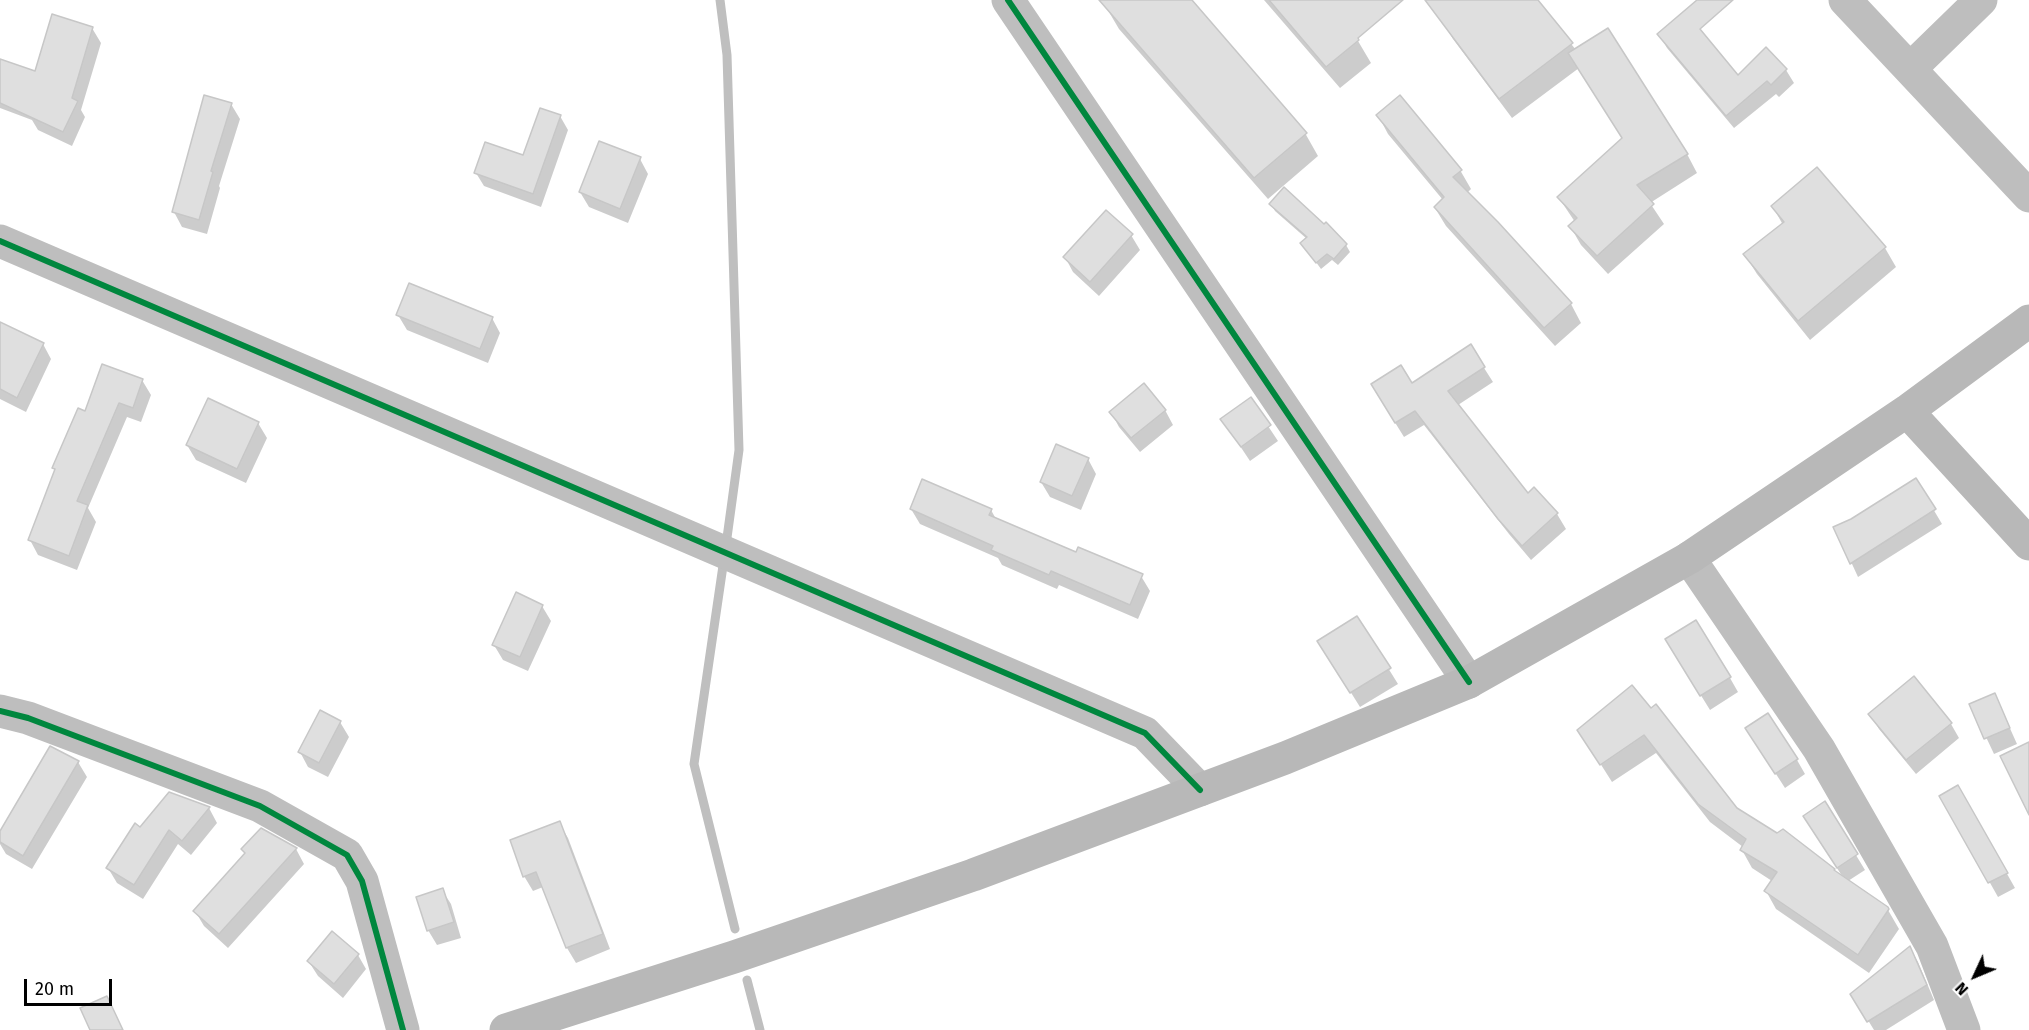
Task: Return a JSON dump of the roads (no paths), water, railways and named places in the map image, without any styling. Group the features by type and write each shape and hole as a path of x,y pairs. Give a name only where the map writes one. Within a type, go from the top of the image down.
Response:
{"main road":[{"path":"506,1030 745,953 973,875 1285,758 1469,682 1689,558 1907,411 2029,321"},
{"path":"1907,411 2029,544"}],"street":[{"path":"1008,0 1469,682"},
{"path":"1845,0 2029,196"},
{"path":"1910,69 1981,0"},
{"path":"0,241 1145,733 1200,790"},
{"path":"1689,558 1819,749 1932,946 1964,1030"},
{"path":"0,711 28,718 260,806 347,855 362,881 403,1030"}],"waterway":[{"path":"720,0 727,55 739,450 726,545"},
{"path":"724,559 694,764 735,929"},
{"path":"747,980 760,1030"}]}
